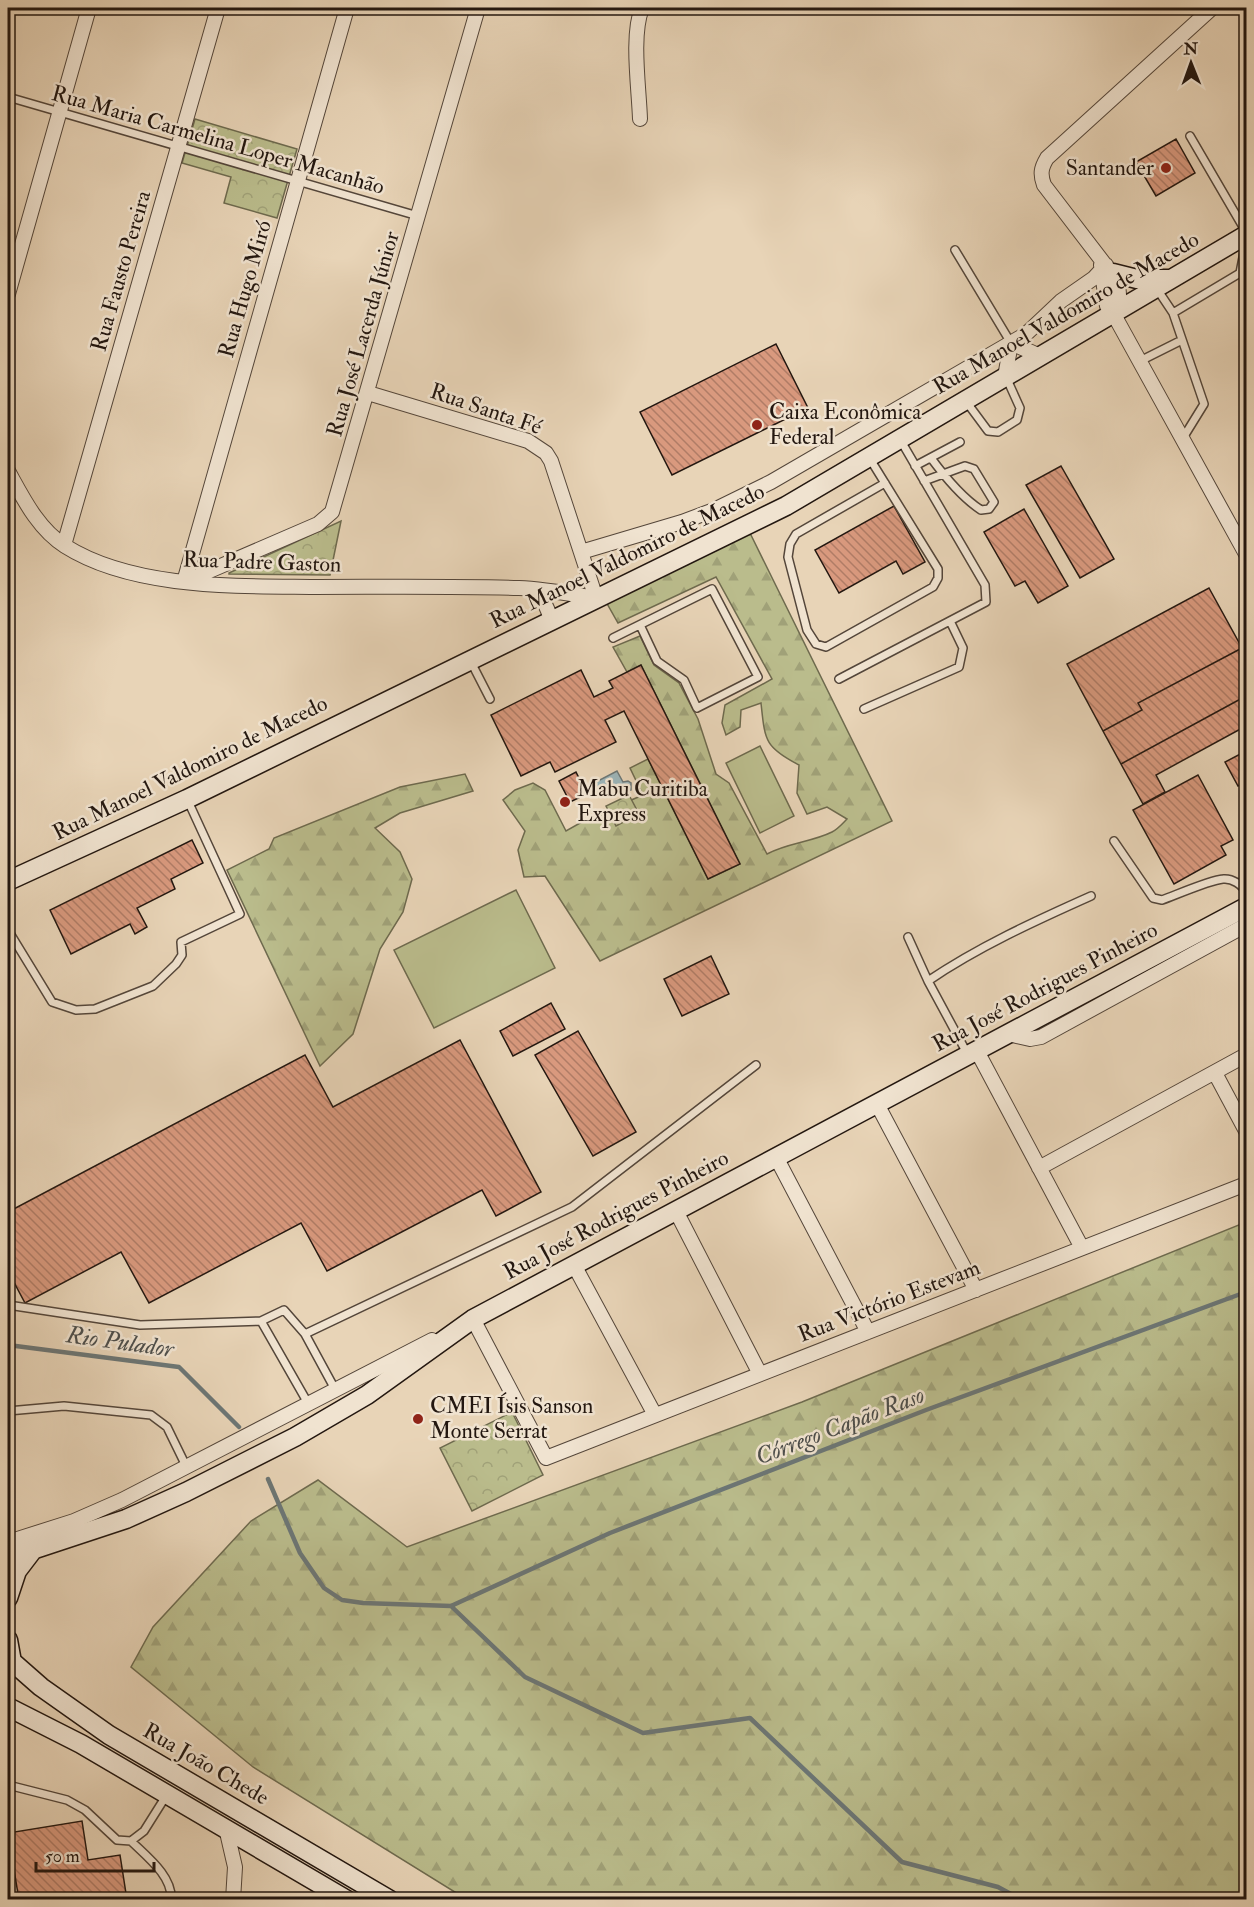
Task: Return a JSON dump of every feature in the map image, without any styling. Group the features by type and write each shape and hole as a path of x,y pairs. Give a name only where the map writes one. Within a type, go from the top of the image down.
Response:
{"main road":[{"name":"Rua Manoel Valdomiro de Macedo","path":"8,881 187,799 786,507 1040,356 1110,307 1164,284 1246,233"},
{"path":"1105,266 1137,279 1164,284"},
{"name":"Rua José Rodrigues Pinheiro","path":"8,1558 126,1519 316,1426 400,1372 473,1319 1246,907"},
{"path":"8,1598 17,1572 33,1550"},
{"path":"8,1640 10,1660"},
{"name":"Rua João Chede","path":"10,1660 67,1707 109,1735 390,1899"},
{"name":"Rua João Chede","path":"8,1707 51,1727 345,1899"},
{"path":"345,1899 346,1874"}],"street":[{"path":"8,294 89,8"},
{"name":"Rua Fausto Pereira","path":"64,545 218,8"},
{"name":"Rua Hugo Miró","path":"184,582 347,8"},
{"name":"Rua José Lacerda Júnior","path":"184,582 326,519 336,504 478,8"},
{"path":"640,119 637,34 638,18 642,8"},
{"path":"1110,307 1118,305 1120,296 1116,279 1044,185 1040,176 1042,166 1047,158 1212,8"},
{"path":"581,552 682,522 723,506 779,477 1033,330 1061,302 1105,266"},
{"path":"1079,289 1094,292 1110,307 1246,554"},
{"path":"1011,342 1040,356"},
{"path":"1005,377 1011,342"},
{"name":"Rua Santa Fé","path":"368,393 538,446 546,453 596,598"},
{"name":"Rua Padre Gaston","path":"8,471 35,517 50,534 64,545 102,563 136,573 184,582 252,586 522,588 596,598"},
{"path":"522,588 540,597 545,603 551,620"},
{"path":"1008,1034 1030,1039 1041,1037 1246,925"},
{"path":"973,1053 1082,1248"},
{"path":"1039,1168 1246,1055"},
{"path":"1215,1072 1246,1131"},
{"path":"877,1104 976,1290"},
{"path":"776,1157 868,1332"},
{"name":"Rua Victório Estevam","path":"473,1319 546,1458 1246,1184"},
{"path":"675,1211 760,1374"},
{"path":"574,1265 655,1415"},
{"path":"8,1542 95,1513 187,1468 473,1319"},
{"path":"126,1519 187,1468"},
{"path":"226,1828 236,1867 233,1899"}],"lane":[{"name":"Rua Maria Carmelina Loper Macanhão","path":"8,98 418,216"},
{"path":"1190,136 1246,233"},
{"path":"1173,313 1240,273 1246,242"},
{"path":"955,250 1011,342"},
{"path":"1164,284 1204,404 1182,438"},
{"path":"1140,361 1182,340"},
{"path":"965,400 988,431 998,432 1017,420 1020,408 1005,377"},
{"path":"838,679 986,602 985,585 900,439"},
{"path":"915,466 960,442"},
{"path":"869,457 938,568 938,578 933,586 826,647 816,644 807,630 788,557 790,544 796,534 885,483"},
{"path":"924,481 943,474 965,466 974,469 994,502 989,509 981,510 970,503 943,474 931,458"},
{"path":"613,638 712,589 758,677 697,708 684,680 657,661 640,625"},
{"path":"864,709 959,667 963,648 950,621"},
{"path":"470,660 490,699"},
{"path":"8,930 52,1002 76,1010 95,1009 153,986 182,955 181,942 240,914 187,799"},
{"path":"1114,841 1153,897 1162,900 1223,879 1234,881 1244,887 1246,893"},
{"path":"928,981 950,966 1029,924 1091,896"},
{"path":"908,937 928,981 973,1053"},
{"path":"304,1334 572,1207 756,1065"},
{"path":"8,1305 141,1325 261,1321 284,1310 304,1334 336,1391"},
{"path":"261,1321 309,1405"},
{"path":"8,1411 64,1406 151,1415 167,1427 187,1468"},
{"path":"8,1785 67,1800 85,1810 117,1840 131,1841 144,1832 167,1794"},
{"path":"131,1841 161,1871 172,1892 171,1899"}],"green space":[{"path":"195,119 297,149 277,218 224,203 231,177 182,163"},
{"path":"341,521 330,575 229,574 229,573"},
{"path":"748,529 892,821 600,961 545,876 524,877 518,850 525,831 503,800 515,790 533,783 545,790 566,831 589,818 643,795 630,768 648,759 708,879 740,864 641,665 627,672 613,647 640,636 654,665 679,683 698,719 716,774 729,783 767,854 832,832 847,819 827,807 807,814 797,793 799,765 779,753 768,741 761,703 741,710 740,727 726,735 722,723 725,705 772,679 716,577 618,623 605,600"},
{"path":"760,746 794,816 760,833 726,763"},
{"path":"465,774 473,791 400,813 375,828 400,852 412,879 403,912 380,949 353,1034 320,1066 227,870 269,849 274,838 400,787"},
{"path":"629,795 639,814 616,826 606,806"},
{"path":"516,890 555,968 434,1028 394,950"},
{"path":"1246,1222 1246,1899 466,1899 253,1767 131,1667 153,1627 251,1521 318,1480 407,1547 802,1402"},
{"path":"512,1412 543,1475 472,1511 440,1448"}],"water":[{"path":"617,771 623,782 631,783 631,790 625,792 620,786 598,797 592,784"}],"building":[{"name":"Santander","path":"1176,139 1195,173 1156,196 1136,162"},
{"path":"776,344 808,408 672,475 640,412"},
{"path":"1061,466 1114,559 1080,578 1026,485"},
{"path":"894,506 925,562 903,574 896,561 839,593 815,550"},
{"path":"1024,509 1068,586 1038,603 1025,581 1015,586 984,532"},
{"path":"1209,588 1242,648 1138,703 1142,710 1103,731 1067,664"},
{"path":"1242,648 1246,657 1246,696 1121,764 1103,731 1142,710 1138,703"},
{"path":"641,665 740,864 708,879 624,711 605,720 616,742 555,772 550,762 521,776 491,715 581,670 594,697 613,688 609,681"},
{"path":"1246,696 1246,726 1156,775 1165,792 1143,804 1121,764"},
{"path":"1246,751 1246,782 1238,786 1225,762"},
{"path":"576,772 587,794 570,802 559,781"},
{"path":"1198,775 1233,840 1221,846 1226,855 1174,884 1133,810"},
{"path":"192,840 203,863 171,879 175,889 137,908 147,927 135,934 130,924 71,954 50,910"},
{"path":"711,956 729,994 682,1016 664,979"},
{"path":"551,1003 565,1029 513,1056 500,1031"},
{"path":"578,1031 636,1132 593,1156 535,1055"},
{"path":"460,1040 541,1192 496,1216 482,1190 327,1271 301,1223 149,1303 121,1252 25,1303 8,1271 8,1212 305,1055 333,1107"},
{"path":"82,1821 88,1860 120,1855 127,1900 19,1900 8,1833"}],"waterway":[{"name":"Córrego Capão Raso","path":"268,1479 300,1553 324,1588 342,1600 363,1603 451,1606 610,1533 926,1410 1246,1292"},
{"name":"Rio Pulador","path":"8,1345 179,1367 239,1427"},
{"path":"451,1606 525,1677 643,1733 750,1718 902,1862 998,1887 1022,1900"}],"place":[{"name":"Santander","path":"1166,168"},
{"name":"Caixa Econômica Federal","path":"757,425"},
{"name":"Mabu Curitiba Express","path":"565,802"},
{"name":"CMEI Ísis Sanson Monte Serrat","path":"418,1419"}]}
